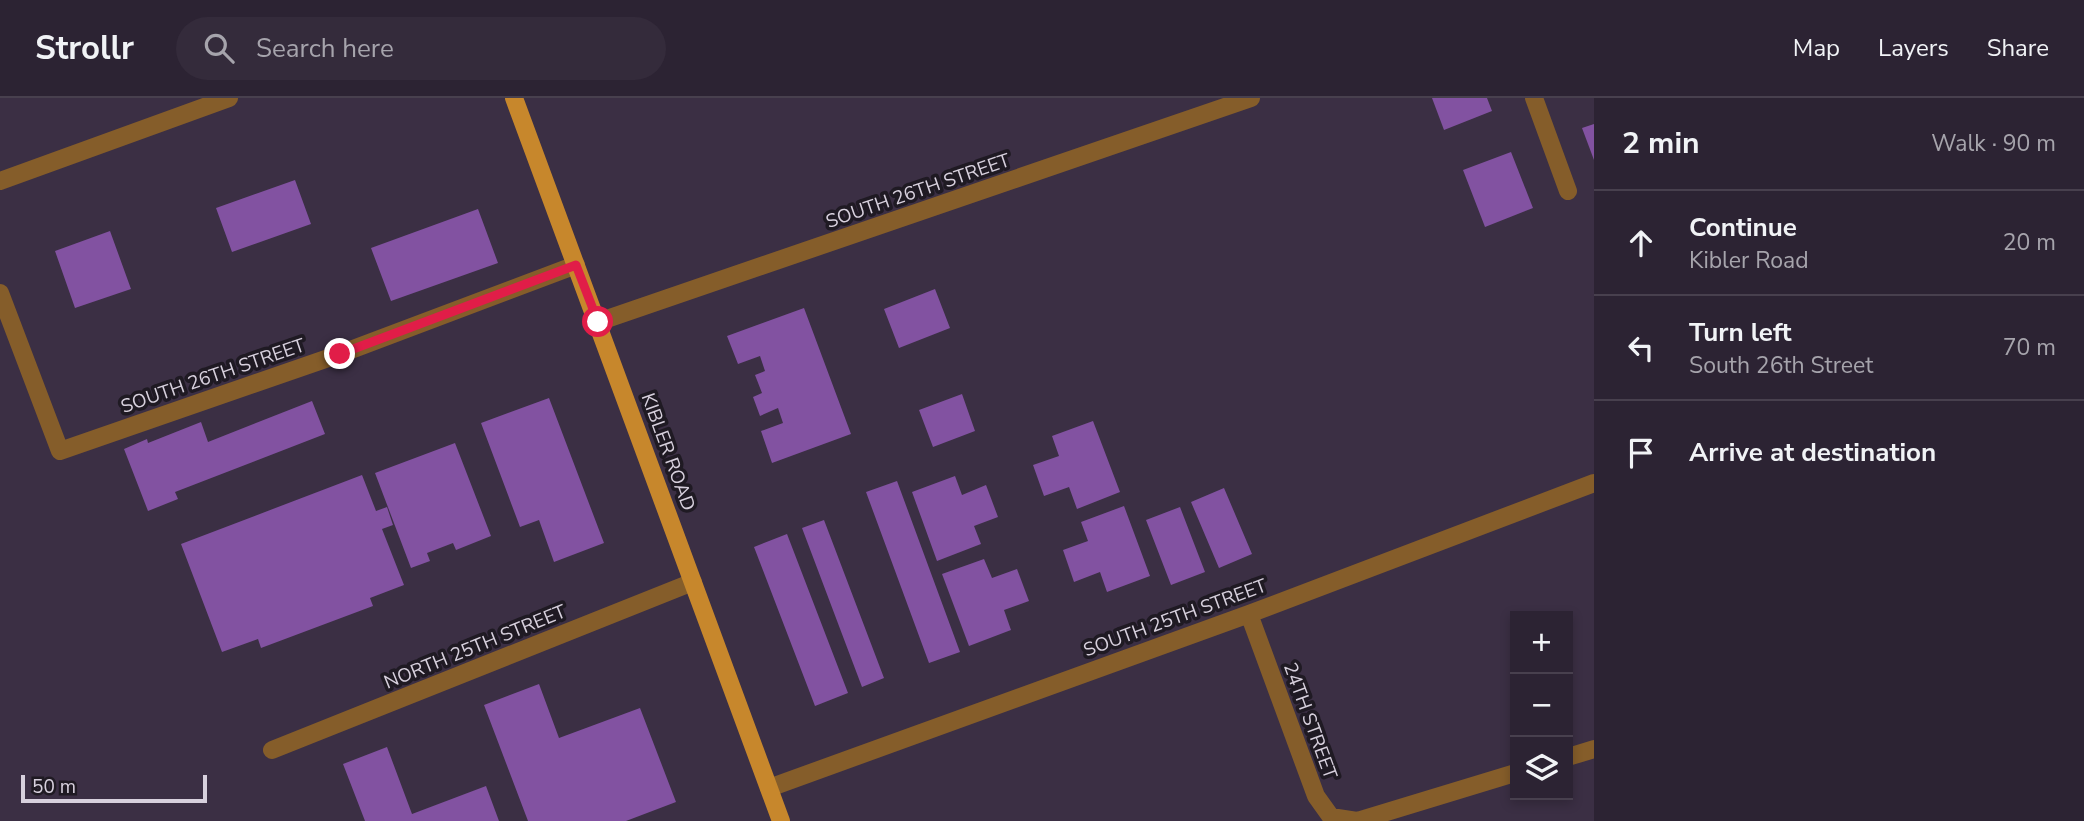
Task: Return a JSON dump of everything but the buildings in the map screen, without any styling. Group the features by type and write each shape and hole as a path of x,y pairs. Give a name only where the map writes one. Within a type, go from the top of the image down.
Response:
{"main road":[{"name":"KIBLER ROAD","path":"514,98 781,821"}],"street":[{"path":"0,181 229,98"},
{"name":"SOUTH 26TH STREET","path":"598,322 1251,98"},
{"path":"1534,98 1568,191"},
{"name":"SOUTH 26TH STREET","path":"0,293 60,452 340,354 576,265"},
{"name":"SOUTH 25TH STREET","path":"769,788 1249,614 1594,483"},
{"name":"NORTH 25TH STREET","path":"272,750 694,582"},
{"name":"24TH STREET","path":"1249,614 1316,796 1331,817 1357,821 1510,775"},
{"path":"1573,755 1594,749"}],"route":[{"path":"340,354 576,265 598,322"}]}
